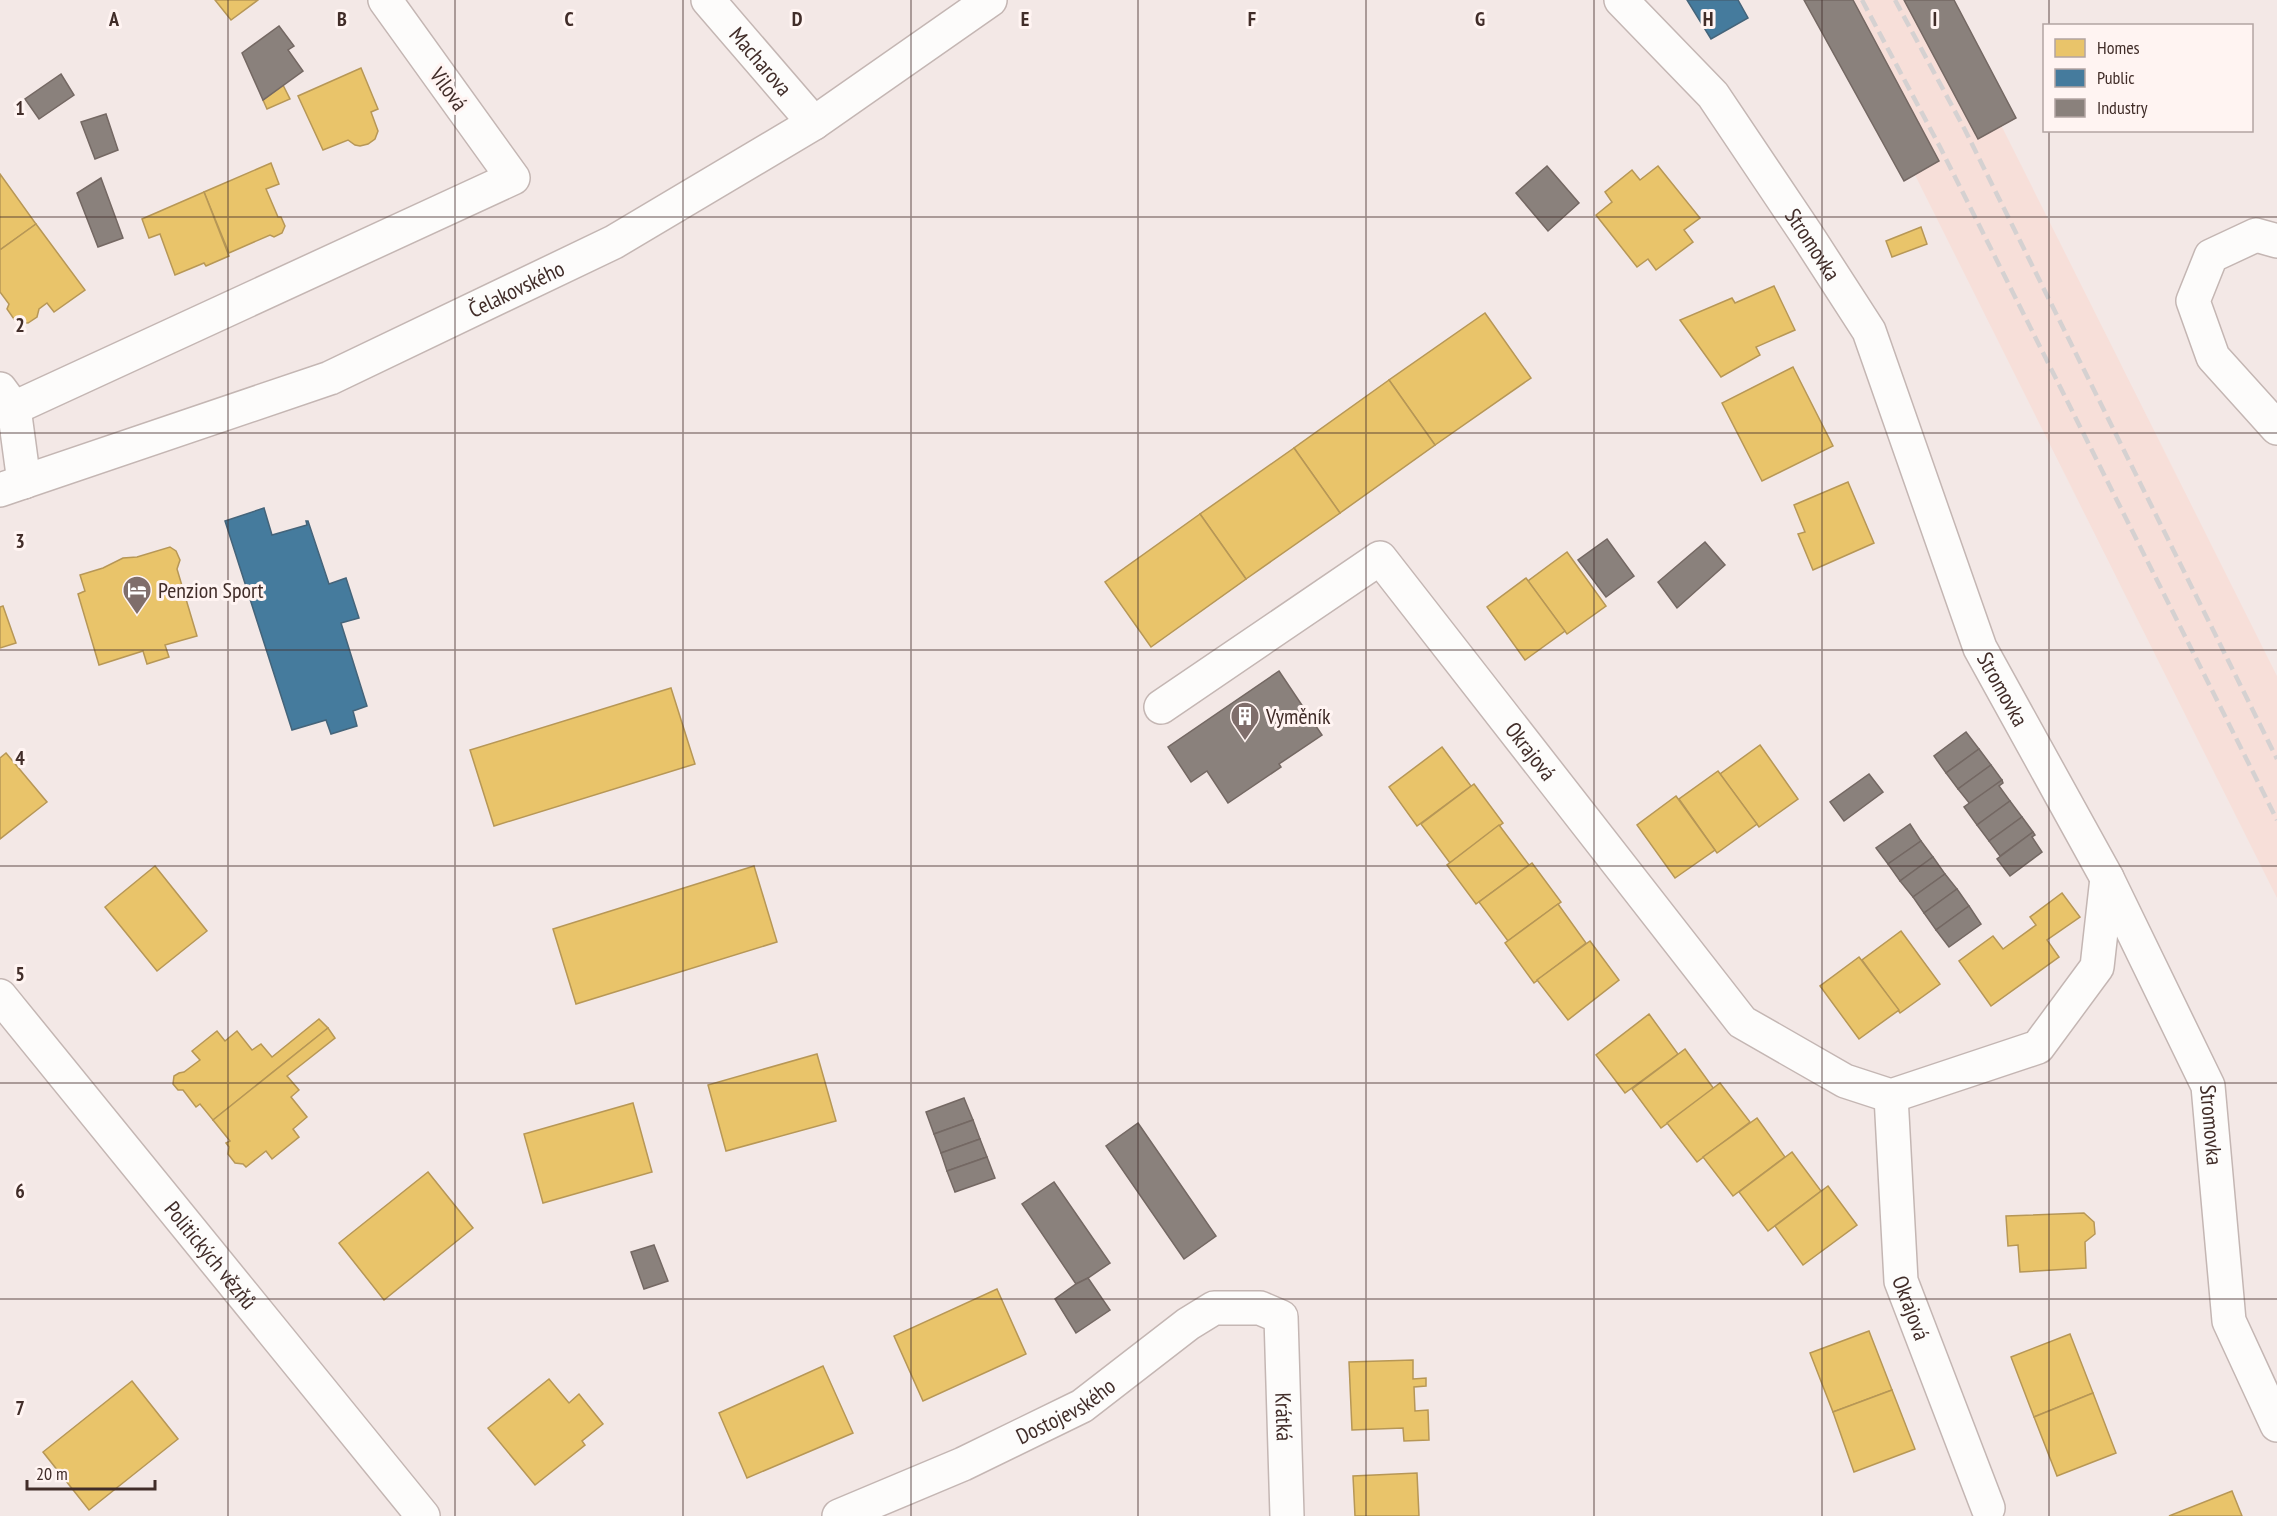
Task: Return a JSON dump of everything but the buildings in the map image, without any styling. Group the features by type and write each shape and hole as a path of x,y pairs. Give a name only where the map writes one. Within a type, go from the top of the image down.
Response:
{"street":[{"name":"Vilová","path":"7,398 513,178 385,0"},
{"name":"Macharova","path":"708,0 814,123"},
{"name":"Čelakovského","path":"12,486 330,378 614,242 814,123 990,0"},
{"name":"Stromovka","path":"1621,0 1713,95 1869,331 1980,648 2107,878 2208,1086 2229,1321 2277,1425"},
{"path":"2277,241 2256,235 2211,256 2193,301 2213,357 2277,428"},
{"path":"7,398 12,486"},
{"name":"Okrajová","path":"1161,707 1380,558 1742,1022 1845,1081 1891,1096 1901,1281 1988,1508"},
{"path":"1891,1096 2038,1047 2097,967 2107,878"},
{"name":"Politických vězňů","path":"0,996 423,1516"},
{"name":"Dostojevského","path":"839,1516 963,1464 1082,1406 1188,1324 1214,1308 1260,1308 1281,1317"},
{"name":"Krátká","path":"1281,1317 1287,1516"}],"shaded area":[{"path":"1823,0 1935,0 1997,117 2277,676 2277,898 1909,163"}],"railway":[{"path":"1862,0 1940,147 2277,820"},
{"path":"1895,0 1965,130 2277,759"}],"place":[{"name":"Penzion Sport","path":"137,616"},
{"name":"Vyměník","path":"1245,742"}]}
